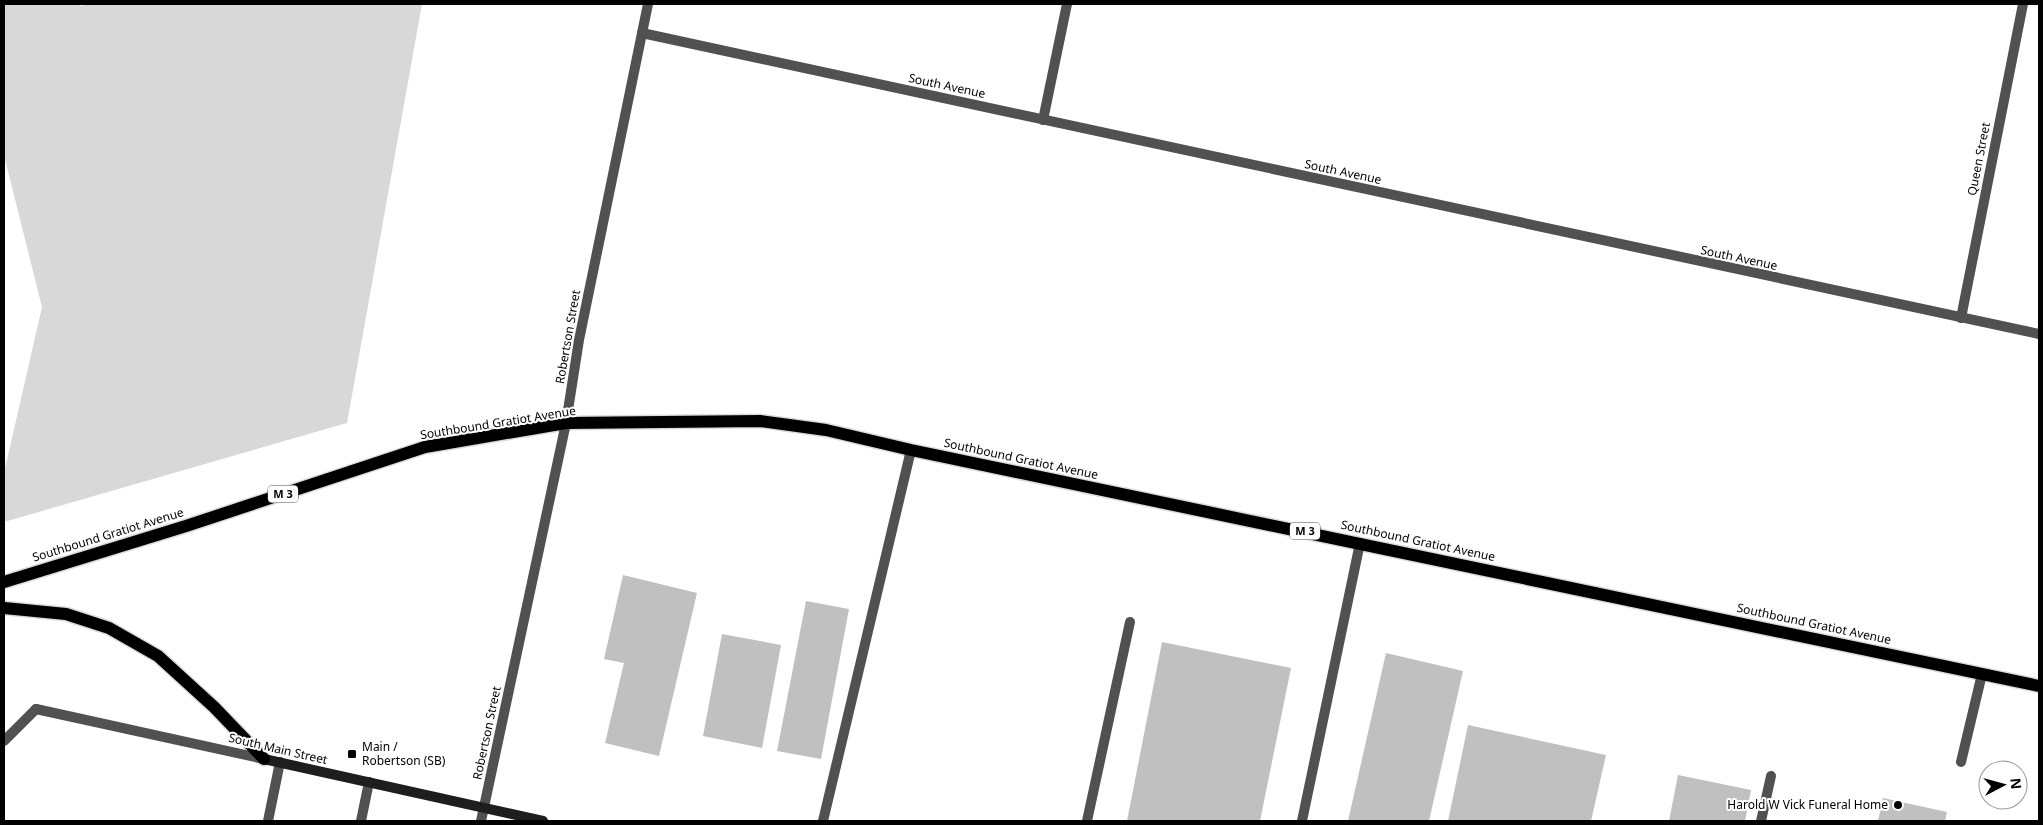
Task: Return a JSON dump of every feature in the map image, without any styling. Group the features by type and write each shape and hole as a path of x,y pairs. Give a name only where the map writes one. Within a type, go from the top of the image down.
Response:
{"main road":[{"name":"Southbound Gratiot Avenue","path":"4,582 186,526 425,447 566,423 760,421 826,430 911,450 2039,686"},
{"path":"4,608 66,614 109,628 158,656 214,707 264,758"}],"street":[{"name":"Robertson Street","path":"481,821 566,423 581,331 648,4"},
{"path":"1043,120 1067,4"},
{"name":"Queen Street","path":"1960,318 2023,4"},
{"name":"South Avenue","path":"642,32 2039,334"},
{"path":"823,821 911,450"},
{"path":"1302,821 1360,543"},
{"path":"1087,821 1130,622"},
{"path":"1961,762 1982,674"},
{"name":"South Main Street","path":"4,741 36,709 543,821"},
{"path":"268,821 280,762"},
{"path":"1761,821 1771,776"},
{"path":"361,821 369,782"}],"shaded area":[{"path":"4,4 73,4 83,6 84,4 422,4 347,423 4,522 4,473 42,307 4,155"}],"building":[{"path":"623,575 697,593 659,756 605,743 624,663 604,659"},
{"path":"806,601 849,609 821,759 777,751"},
{"path":"722,634 781,645 762,748 703,736"},
{"path":"1162,642 1291,668 1260,821 1127,821"},
{"path":"1386,653 1463,671 1429,821 1348,821"},
{"path":"1468,725 1606,755 1591,821 1448,821"},
{"path":"1678,775 1751,790 1745,821 1669,821"},
{"name":"Harold W Vick Funeral Home","path":"1883,798 1947,812 1945,821 1878,821"}],"place":[{"name":"Main / Robertson (SB)","path":"352,754"},
{"name":"Harold W Vick Funeral Home","path":"1898,805"}]}
